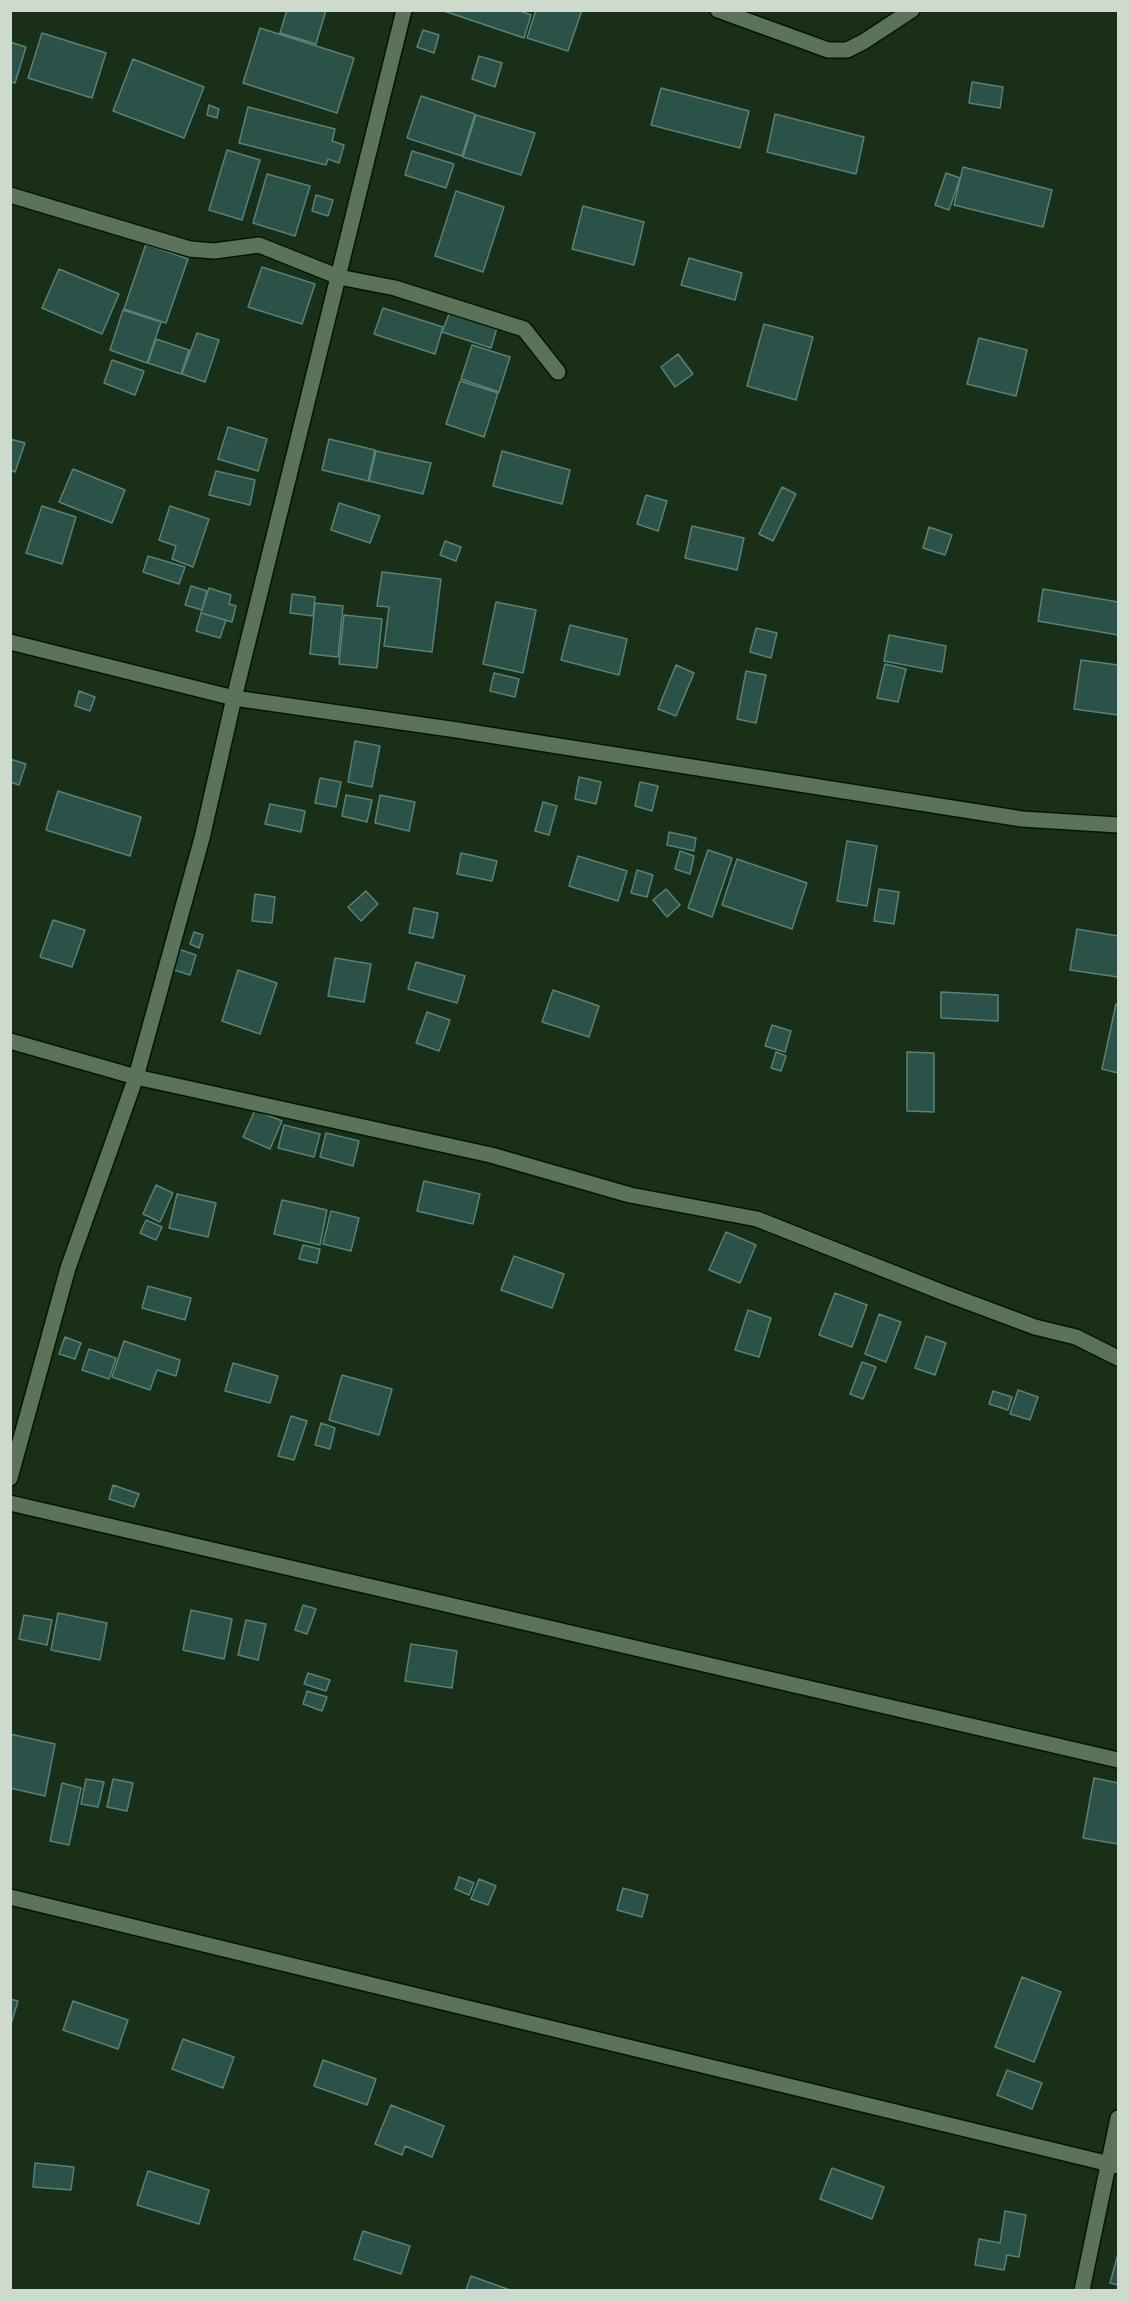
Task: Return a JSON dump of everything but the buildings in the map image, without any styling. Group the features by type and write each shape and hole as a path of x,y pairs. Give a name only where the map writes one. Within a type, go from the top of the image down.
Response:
{"street":[{"path":"12,1469 68,1268 136,1077 202,838 234,698 404,10"},
{"path":"718,10 828,50 847,50 864,42 912,10"},
{"path":"10,195 190,249 214,251 259,245 339,277 395,288 524,328 558,372"},
{"path":"10,642 234,698 457,730 1022,819 1119,825"},
{"path":"10,1041 136,1077 491,1155 630,1195 757,1219 1035,1327 1076,1337 1119,1358"},
{"path":"10,1503 1119,1760"},
{"path":"10,1897 1113,2164"},
{"path":"1082,2290 1113,2164 1119,2118"}]}
